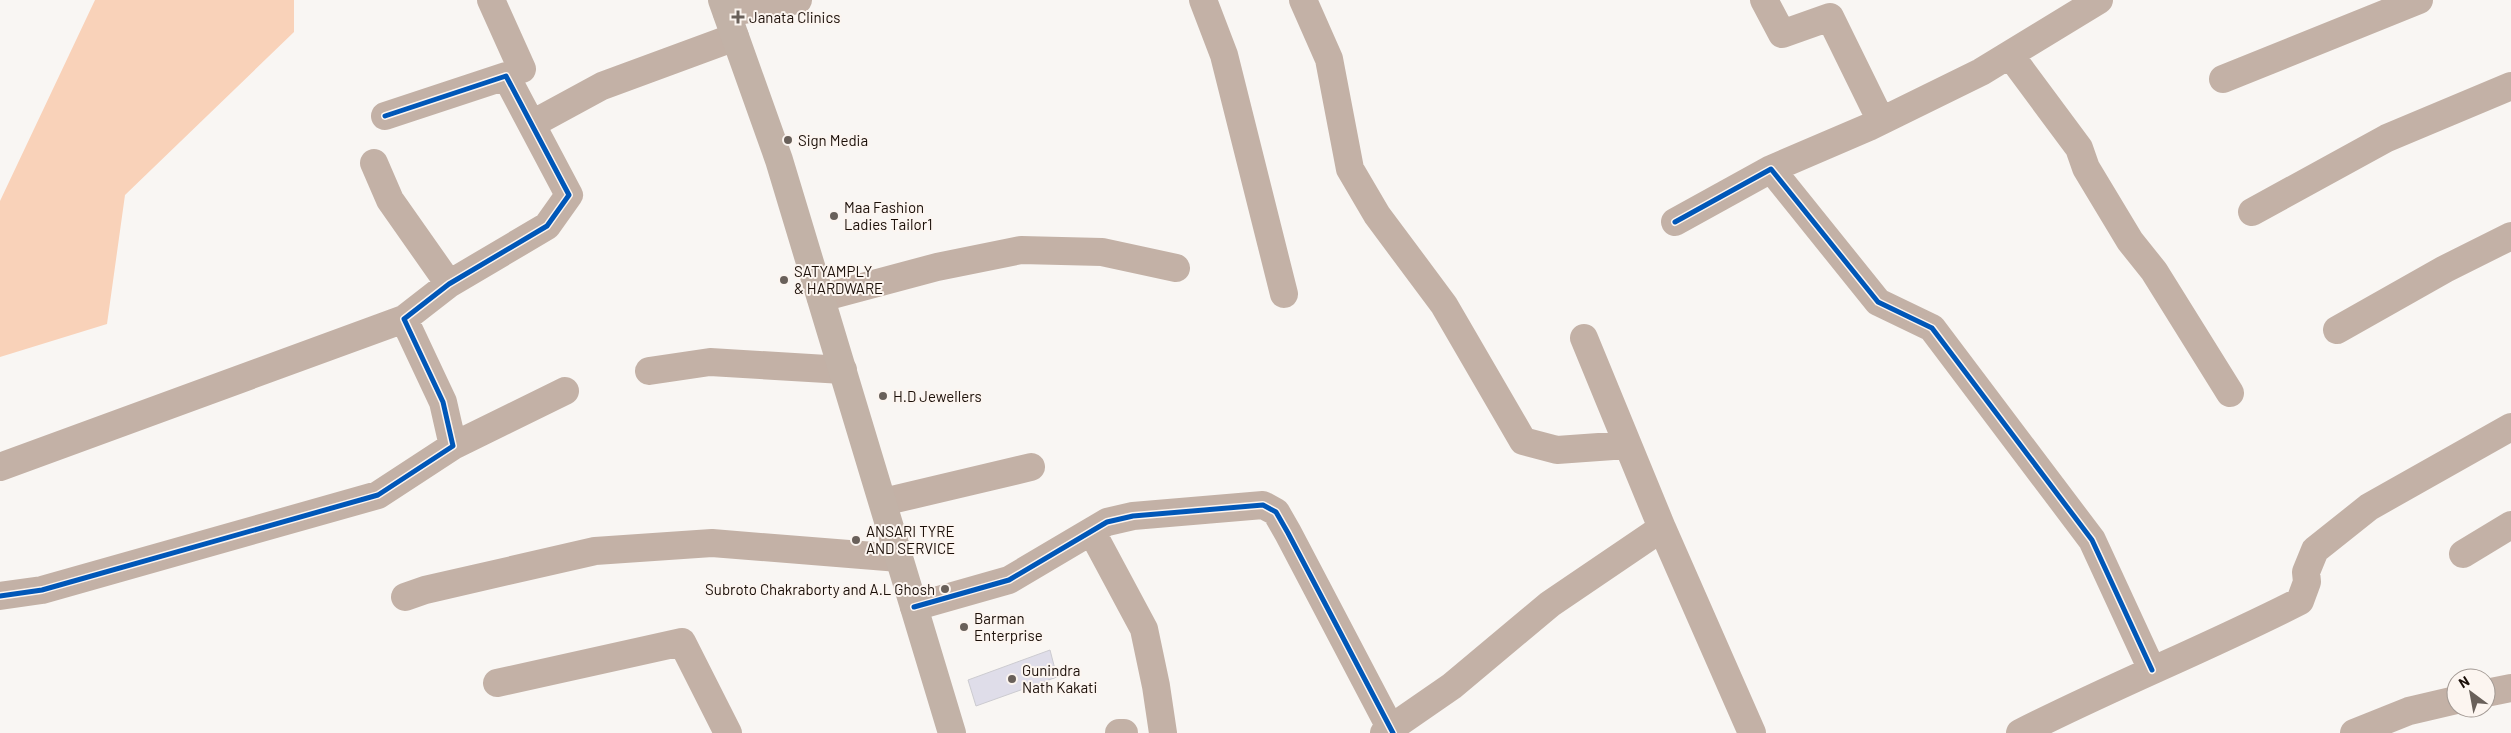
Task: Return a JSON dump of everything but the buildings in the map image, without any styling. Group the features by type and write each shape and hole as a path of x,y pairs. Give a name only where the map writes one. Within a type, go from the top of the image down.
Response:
{"main road":[{"path":"728,16 779,160 952,733"}],"street":[{"path":"491,0 522,69"},
{"path":"532,124 728,16 798,0"},
{"path":"1204,0 1224,55 1284,294"},
{"path":"1303,0 1329,59 1350,169 1377,215 1444,305 1524,441 1557,450 1627,445"},
{"path":"1764,0 1782,34 1830,17 1881,121"},
{"path":"1675,222 1771,169 1881,121 1981,72 2099,0"},
{"path":"2223,79 2419,0"},
{"path":"2010,55 2079,148 2086,168 2130,241 2154,271 2230,393"},
{"path":"0,468 404,319 449,284 547,226 569,195 506,76 385,116"},
{"path":"2252,212 2387,138 2511,86"},
{"path":"374,162 390,200 449,284"},
{"path":"1771,169 1878,302 1932,328 2092,540 2152,670"},
{"path":"2337,330 2445,269 2511,236"},
{"path":"821,298 937,266 1021,250 1102,252 1176,268"},
{"path":"404,319 443,402 453,446"},
{"path":"1584,338 1662,528 1752,733"},
{"path":"649,371 710,362 843,370"},
{"path":"0,596 42,590 378,495 453,446 566,391"},
{"path":"2020,733 2097,694 2246,628 2300,601 2307,582 2306,572 2315,550 2369,507 2511,427"},
{"path":"883,502 1031,467"},
{"path":"914,607 1009,580 1107,522 1133,516 1264,505 1276,512 1389,732 1452,686 1550,604 1662,528"},
{"path":"2463,554 2511,525"},
{"path":"1092,532 1144,629 1156,686 1163,733"},
{"path":"405,597 425,590 595,551 712,543 899,558"},
{"path":"496,683 538,676 682,642 728,733"},
{"path":"2496,691 2511,688"},
{"path":"2354,733 2409,711 2446,702"}],"shaded area":[{"path":"95,0 294,0 294,32 125,195 107,324 0,357 0,201"}],"cycle path":[{"path":"0,596 42,590 378,495 453,446 443,402 404,319 449,284 547,226 569,195 506,76 385,116"},
{"path":"1675,222 1771,169 1878,302 1932,328 2092,540 2152,670"},
{"path":"914,607 1009,580 1107,522 1133,516 1263,505 1276,512 1288,533 1393,733"}],"place":[{"name":"Janata Clinics","path":"738,17"},
{"name":"Sign Media","path":"788,140"},
{"name":"Maa Fashion Ladies Tailor1","path":"834,216"},
{"name":"SATYAMPLY & HARDWARE","path":"784,280"},
{"name":"H.D Jewellers","path":"883,396"},
{"name":"ANSARI TYRE AND SERVICE","path":"856,540"},
{"name":"Subroto Chakraborty and A.L Ghosh","path":"945,589"},
{"name":"Barman Enterprise","path":"964,627"},
{"name":"Gunindra Nath Kakati","path":"1012,679"}]}
